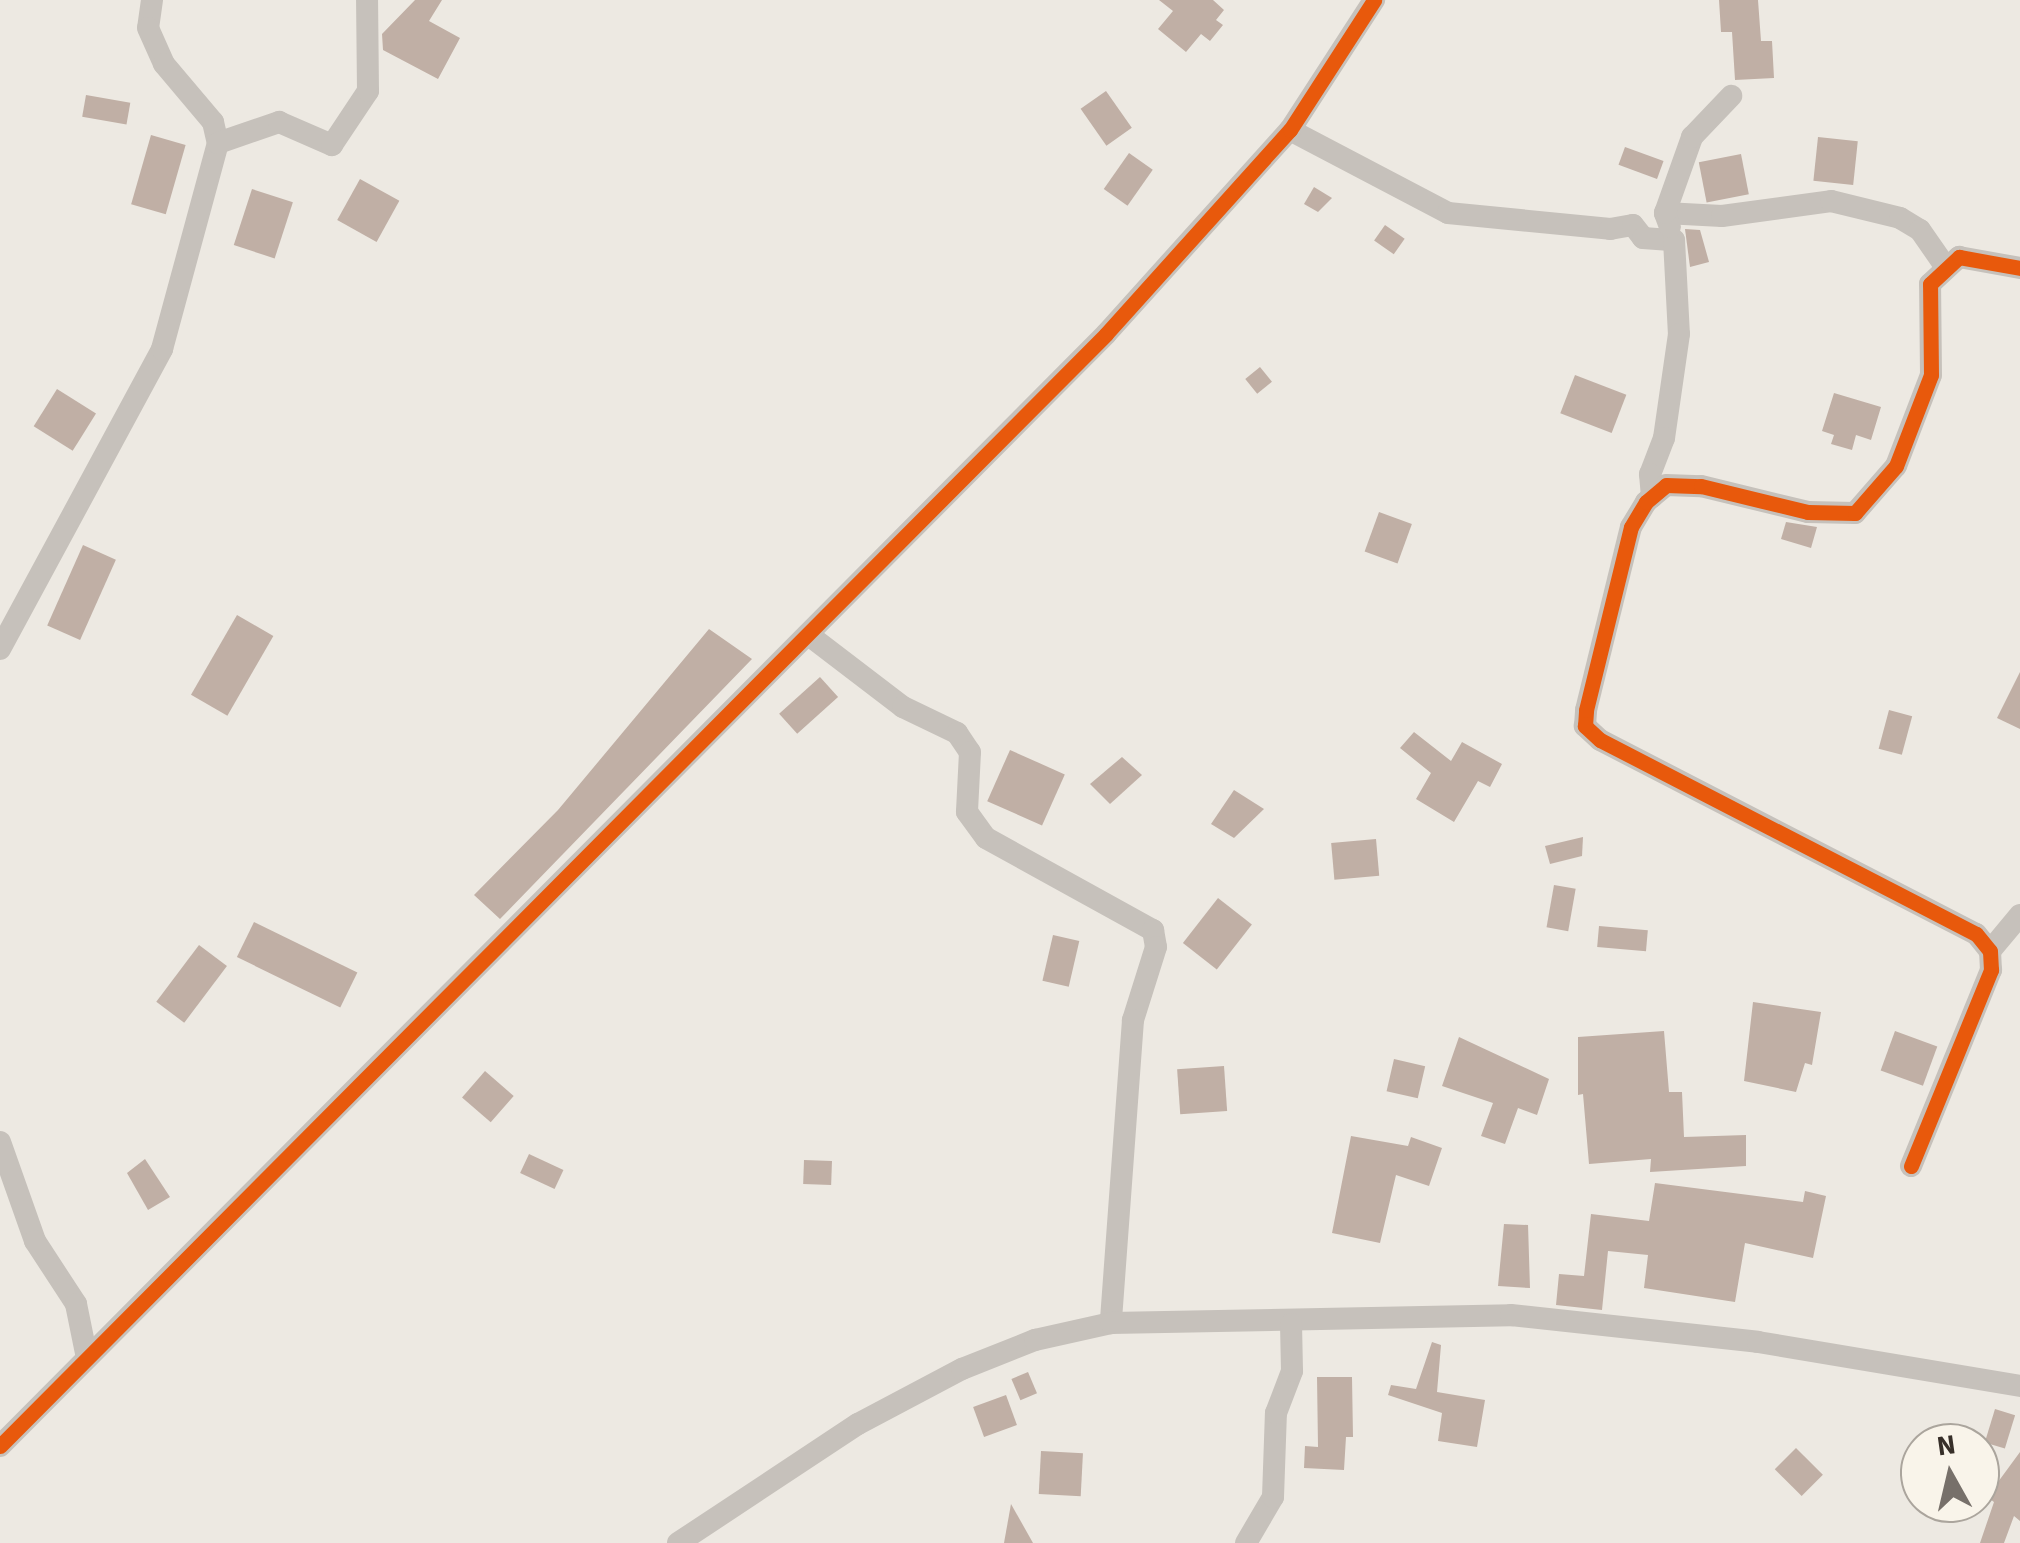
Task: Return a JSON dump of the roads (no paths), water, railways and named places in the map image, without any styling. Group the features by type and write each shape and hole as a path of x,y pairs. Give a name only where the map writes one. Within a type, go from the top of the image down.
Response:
{"street":[{"path":"0,650 162,349 218,143 213,122 164,64 148,28 152,0"},
{"path":"218,143 279,122 332,145 368,91 367,0"},
{"path":"0,1446 810,636 1106,334 1290,130 1374,0"},
{"path":"1652,497 1650,474 1664,438 1679,334 1674,240 1665,213 1692,137 1731,96"},
{"path":"1290,130 1448,213 1610,229 1633,224 1643,238 1674,240"},
{"path":"1665,213 1722,216 1832,201 1900,218 1920,230 1945,266"},
{"path":"1911,1166 1990,970 1990,951 1976,934 1653,770 1585,726 1632,527 1652,497 1666,485 1701,486 1808,512 1855,513 1896,466 1932,374 1930,284 1945,266 1960,257 2020,268"},
{"path":"810,636 903,707 958,733 970,752 967,812 986,838 1153,930 1156,947 1134,1020 1111,1323"},
{"path":"1990,951 2020,915"},
{"path":"0,1142 35,1241 76,1304 87,1358"},
{"path":"678,1543 858,1424 962,1370 1035,1340 1111,1323 1291,1324 1511,1315 1758,1342 2020,1386"},
{"path":"1246,1543 1273,1497 1276,1413 1292,1371 1291,1324"}]}
